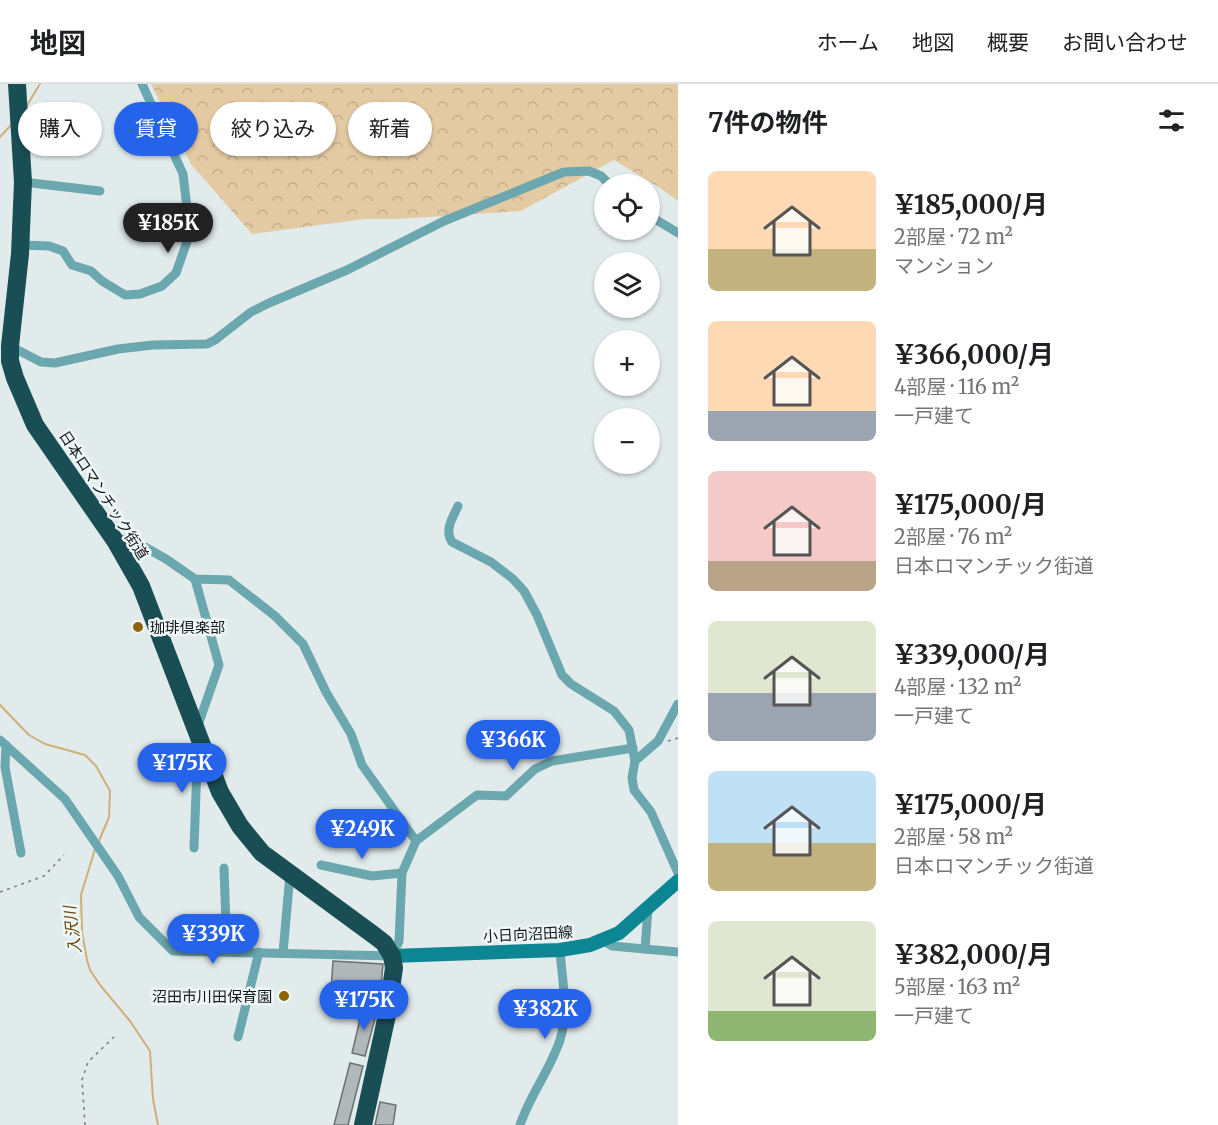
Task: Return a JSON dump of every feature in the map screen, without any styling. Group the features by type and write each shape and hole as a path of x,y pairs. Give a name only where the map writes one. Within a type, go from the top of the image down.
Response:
{"highway":[{"name":"日本ロマンチック街道","path":"17,84 23,182 21,245 10,362 35,425 116,542 141,586 220,792 240,826 262,853 375,936 393,956"},
{"path":"363,1125 387,1015 394,968 393,956"}],"main road":[{"name":"小日向沼田線","path":"393,956 578,948 604,941 619,933 678,881"}],"street":[{"path":"21,245 49,246 63,251 72,265 91,271 102,281 125,295 140,294 162,286 176,273 190,233 183,174 142,84"},
{"path":"10,346 41,362 55,363 118,349 153,345 207,344 216,340 251,312 347,270 453,217 564,172 588,171 596,174"},
{"path":"23,182 100,190"},
{"path":"660,222 678,233"},
{"path":"458,506 448,529 448,536 452,542 491,562 513,579 524,591 537,615 562,675 571,684 614,711 629,730 635,761 632,778 634,790 651,812 678,873"},
{"path":"116,542 129,538 195,579 229,580 275,616 303,644 326,692 351,734 362,765 416,841"},
{"path":"195,579 219,665 197,728"},
{"path":"635,761 658,741 678,704"},
{"path":"3,743 65,799 118,876 139,917 174,951 393,956 399,941 402,873 416,841 477,795 506,796 535,769 552,762 633,747"},
{"path":"3,743 21,853"},
{"path":"194,848 197,765 206,754"},
{"path":"321,865 372,876 402,873"},
{"path":"224,868 227,952"},
{"path":"283,952 290,873"},
{"path":"645,949 648,909"},
{"path":"604,941 612,946 678,952"},
{"path":"520,1125 526,1106 560,1040 564,1020 560,950"},
{"path":"238,1037 259,952"}],"path":[{"path":"0,892 44,876 64,855"},
{"path":"85,1125 82,1080 88,1062 116,1035"}],"green space":[{"path":"151,84 678,84 678,201 660,188 660,174 637,174 614,160 521,211 365,219 252,234 191,164 187,156 198,156 198,102 160,102"}],"building":[{"path":"333,961 383,964 380,997 357,996 356,1008 330,1006"},
{"path":"363,1007 377,1011 365,1056 352,1053"},
{"path":"350,1063 363,1066 348,1125 334,1125"},
{"path":"380,1102 396,1105 393,1125 375,1125"}],"waterway":[{"name":"入沢川","path":"29,102 40,84"},
{"name":"入沢川","path":"0,137 12,124"},
{"name":"入沢川","path":"0,705 29,735 45,744 85,755 96,766 110,791 109,817 99,841"},
{"name":"入沢川","path":"95,849 81,895 82,932 87,960 90,970 100,985 130,1021 150,1051 153,1099 158,1125"}],"place":[{"name":"珈琲倶楽部","path":"138,627"},
{"name":"沼田市川田保育園","path":"284,996"}]}
